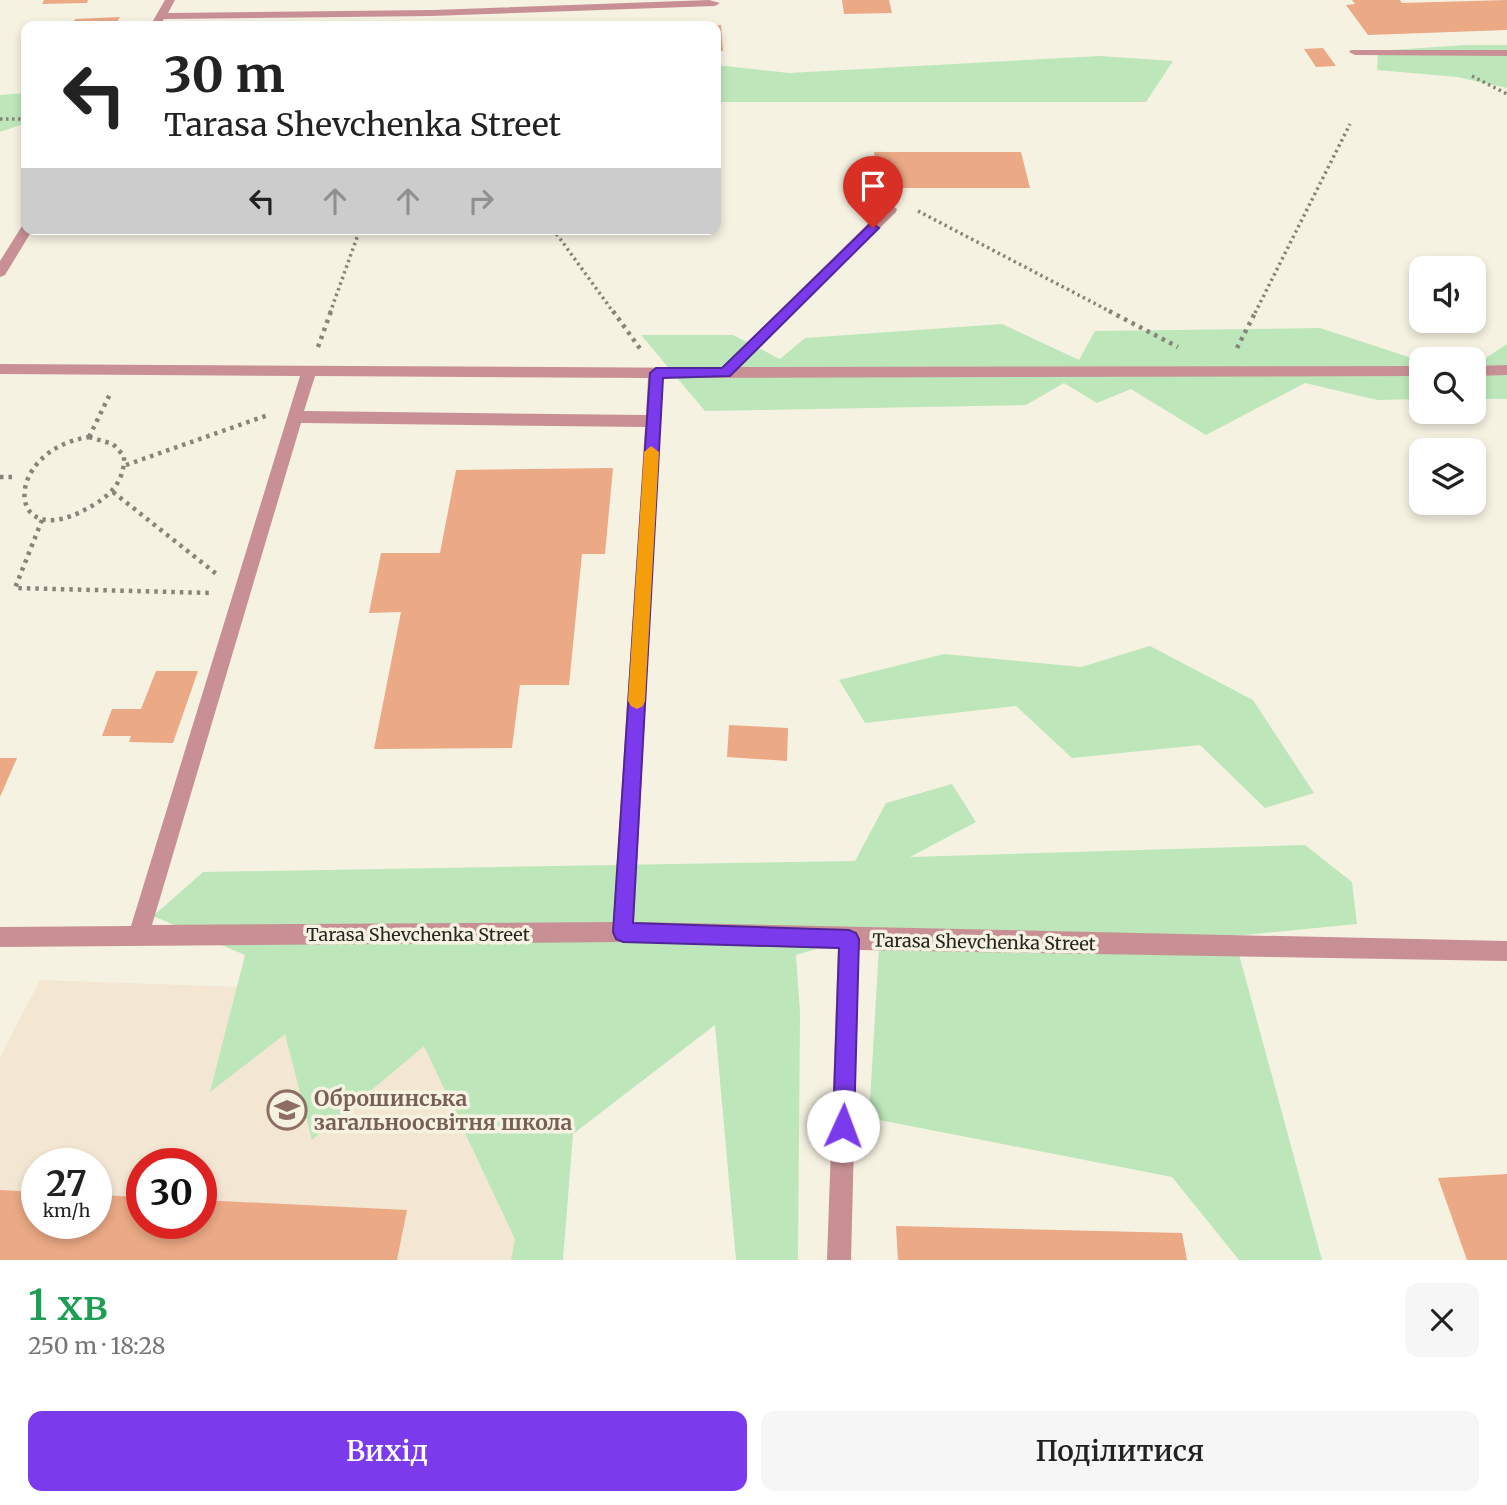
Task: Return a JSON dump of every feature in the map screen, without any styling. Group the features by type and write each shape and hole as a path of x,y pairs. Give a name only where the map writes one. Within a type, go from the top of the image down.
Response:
{"street":[{"path":"158,21 170,0"},
{"path":"340,13 345,0"},
{"path":"161,16 432,13 715,3"},
{"path":"1355,52 1507,53"},
{"path":"725,372 891,209"},
{"path":"0,272 23,235"},
{"path":"0,369 656,373 1409,371"},
{"path":"138,936 309,370"},
{"path":"1486,370 1507,370"},
{"path":"623,932 656,373"},
{"path":"297,411 653,421"},
{"name":"Tarasa Shevchenka Street","path":"0,937 623,932 849,939 1507,951"},
{"path":"839,1260 849,939"}],"path":[{"path":"0,119 21,119"},
{"path":"918,211 1225,371 1350,124"},
{"path":"309,370 358,235"},
{"path":"558,235 616,313 656,373"},
{"path":"89,437 122,370"},
{"path":"126,465 297,411"},
{"path":"18,509 42,520 80,514 98,505 113,492 126,465 123,453 116,444 89,437 54,444 38,453"},
{"path":"12,489 20,471"},
{"path":"0,477 16,477"},
{"path":"113,492 242,594"},
{"path":"42,520 15,588 242,594"}],"shaded area":[{"name":"Оброшинська загальноосвітня школа","path":"40,980 588,999 557,1260 0,1260 0,1057"}],"green space":[{"path":"1507,45 1507,88 1457,77 1377,70 1378,51"},
{"path":"1100,56 1173,61 1146,102 721,102 721,66 789,73"},
{"path":"21,93 21,125 0,132 0,95"},
{"path":"1002,324 1079,360 1095,331 1320,328 1409,357 1409,399 1377,400 1305,383 1206,435 1131,389 1097,403 1064,383 1026,405 705,411 641,335 733,335 780,359 805,338"},
{"path":"1507,344 1507,399 1486,399 1486,358"},
{"path":"1150,646 1253,700 1314,793 1265,808 1200,745 1072,758 1016,706 865,723 839,680 944,654 1081,667"},
{"path":"952,784 976,822 910,857 1305,845 1352,882 1357,924 1234,936 1322,1260 1239,1260 1172,1177 869,1118 880,930 796,955 800,1013 798,1260 736,1260 715,1025 573,1134 563,1260 511,1260 515,1239 424,1046 312,1140 285,1034 210,1092 245,955 153,916 203,872 855,861 886,803"}],"building":[{"path":"44,0 88,0 87,3 42,4"},
{"path":"842,0 889,0 892,13 844,14"},
{"path":"1352,0 1400,0 1402,3 1507,0 1507,30 1368,35 1346,5 1355,4"},
{"path":"120,17 118,21 74,21"},
{"path":"1323,48 1336,66 1316,67 1304,49"},
{"path":"874,152 1021,152 1030,188 878,188"},
{"path":"613,468 605,554 582,554 569,685 520,685 512,748 374,749 401,612 369,613 381,553 440,553 456,470"},
{"path":"156,671 198,671 173,743 129,742 131,736 102,736 112,709 141,709"},
{"path":"729,725 788,728 787,761 727,757"},
{"path":"0,758 17,758 0,797"},
{"path":"1507,1174 1507,1260 1467,1260 1438,1178"},
{"path":"0,1190 21,1191 21,1239 112,1239 112,1196 126,1196 126,1239 217,1239 217,1201 407,1210 397,1260 0,1260"},
{"path":"896,1226 1182,1233 1187,1260 898,1260"}],"slow traffic":[{"path":"637,701 651,452"}],"place":[{"name":"Оброшинська загальноосвітня школа","path":"287,1110"}],"route":[{"path":"843,1126 849,939 623,932 656,373 725,372 873,228"}]}
